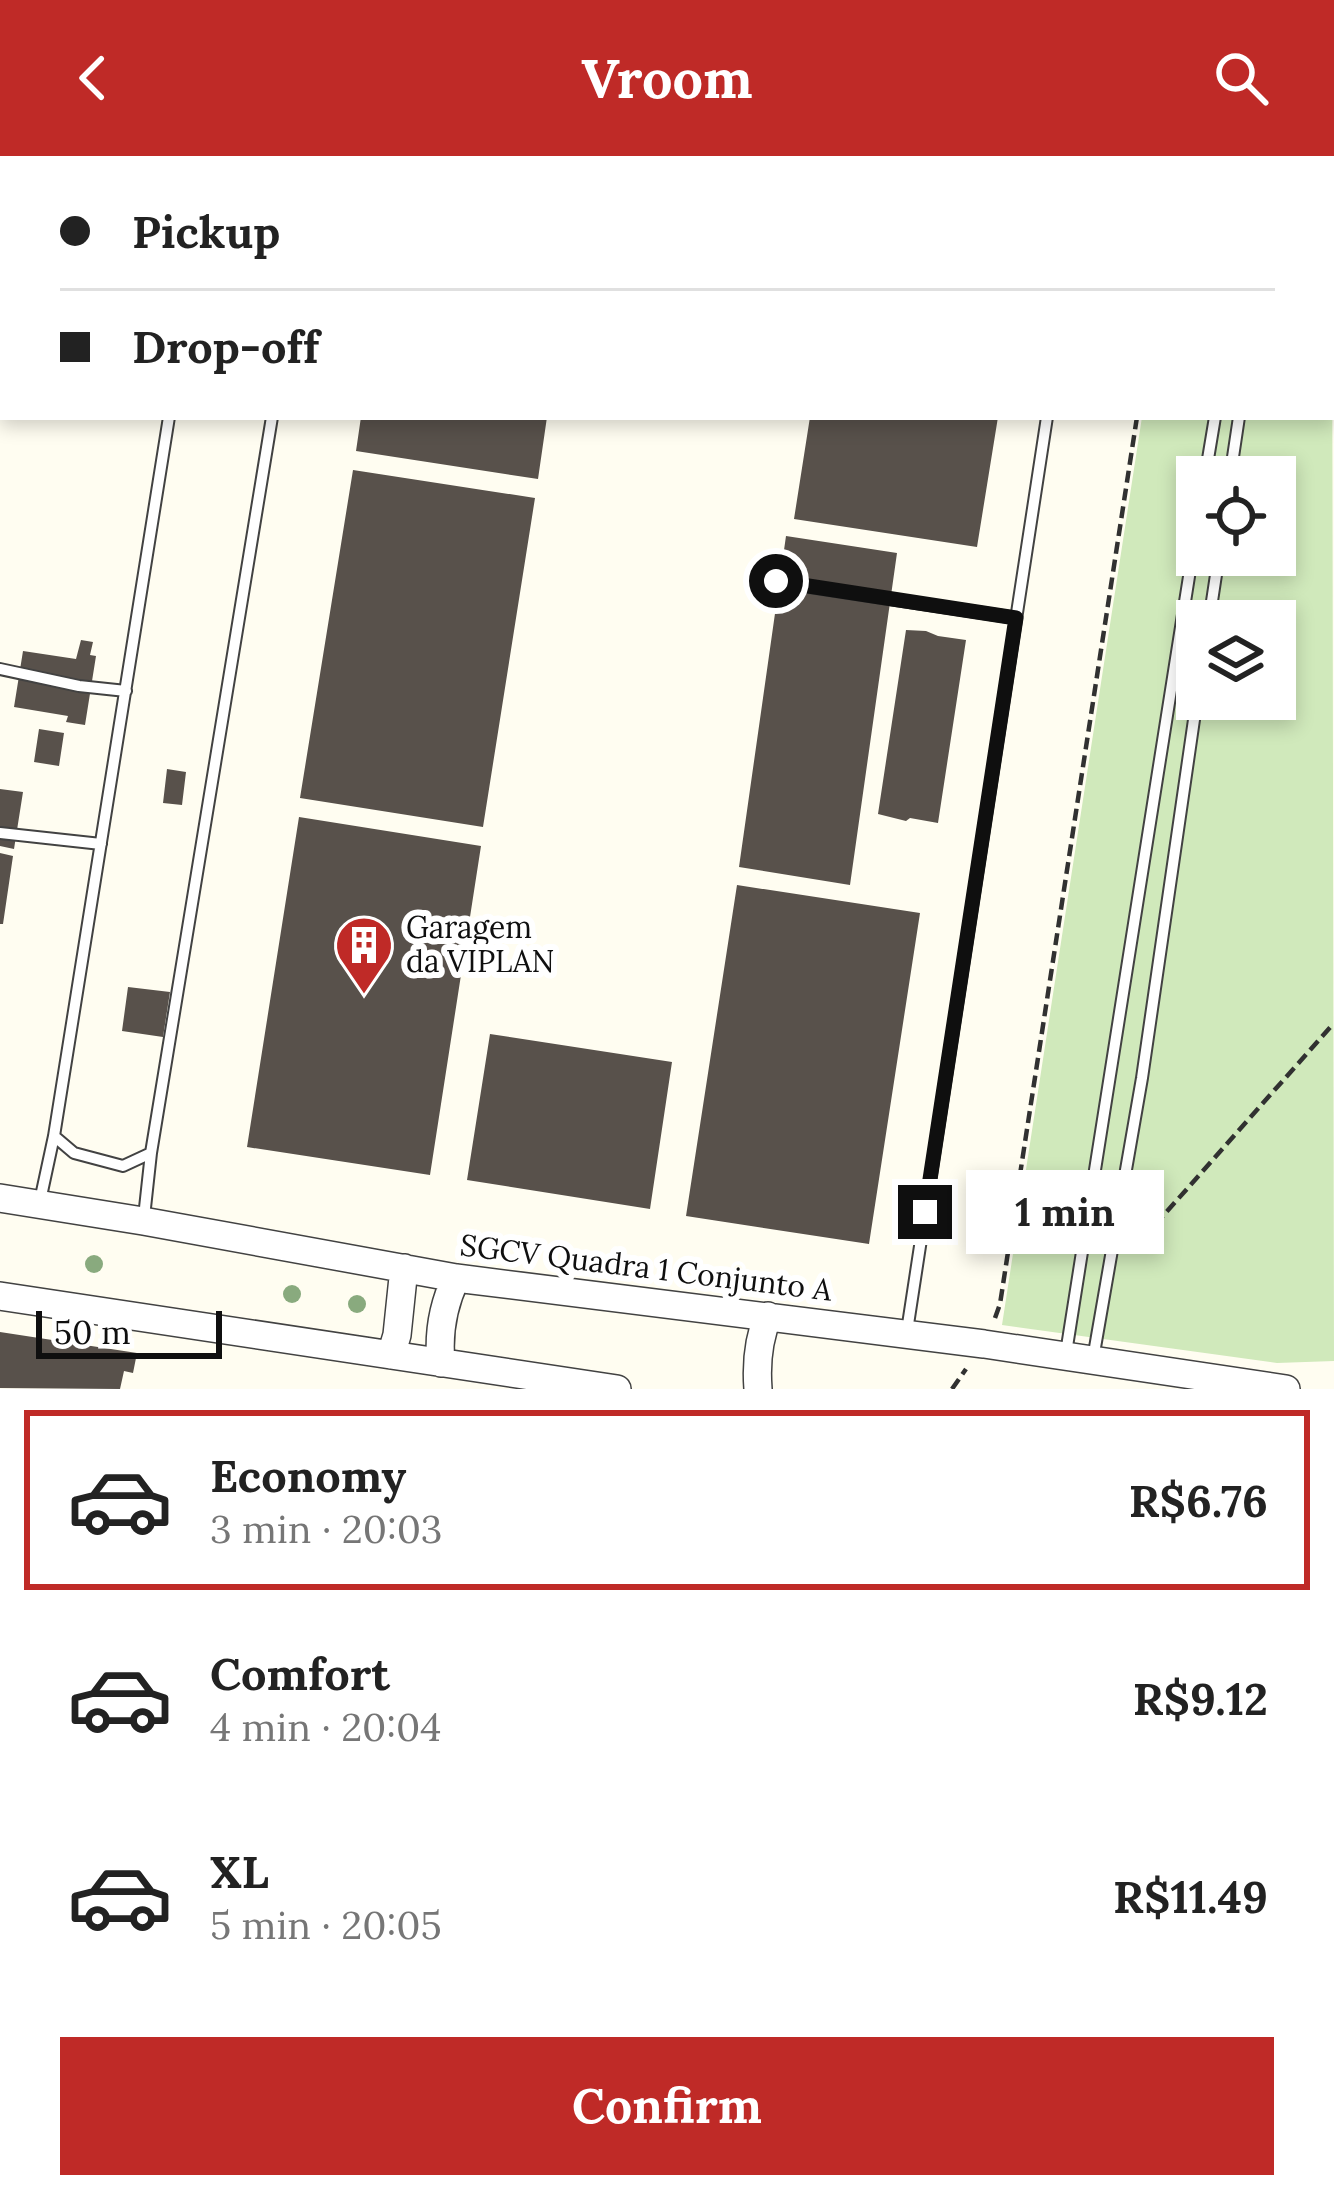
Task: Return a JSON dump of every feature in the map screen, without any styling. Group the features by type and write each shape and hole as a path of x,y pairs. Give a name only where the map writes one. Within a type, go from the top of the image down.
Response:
{"street":[{"name":"SGCV Quadra 1 Conjunto A","path":"0,1198 456,1278 984,1344 1208,1384 1286,1389"},
{"path":"391,1355 404,1268"},
{"path":"441,1363 445,1300 456,1278"},
{"path":"0,1296 616,1389"},
{"path":"758,1389 756,1363 768,1316"}],"lane":[{"path":"39,1205 55,1136 169,420"},
{"path":"143,1221 272,420"},
{"path":"906,1334 1047,420"},
{"path":"1208,456 1214,420"},
{"path":"1233,456 1239,420"},
{"path":"1079,1360 1190,576"},
{"path":"776,581 1016,618"},
{"path":"0,669 126,691"},
{"path":"1079,1360 1106,1280 1142,1078 1194,720"},
{"path":"0,833 101,844"},
{"path":"55,1136 74,1153 123,1166 152,1153"}],"path":[{"path":"952,1389 984,1344 1000,1304 1137,420"},
{"path":"1106,1280 1334,1023"}],"green space":[{"path":"1142,420 1332,420 1334,1361 1277,1363 1002,1325"}],"building":[{"path":"361,420 547,420 538,479 356,451"},
{"path":"810,420 998,420 977,547 794,519"},
{"path":"353,470 535,498 483,827 300,798"},
{"path":"786,536 897,553 850,885 739,867"},
{"path":"906,630 966,640 938,823 878,814"},
{"path":"81,640 93,642 90,655 96,656 85,725 66,722 68,716 14,707 23,651 76,659"},
{"path":"39,729 64,733 59,766 34,762"},
{"path":"167,769 186,772 182,805 163,803"},
{"path":"0,789 23,792 14,849 0,846"},
{"name":"Garagem da VIPLAN","path":"299,817 481,846 430,1175 247,1147"},
{"path":"0,853 13,856 3,924 0,924"},
{"path":"737,885 920,913 869,1244 686,1216"},
{"path":"128,987 170,992 163,1037 122,1031"},
{"path":"490,1034 672,1062 650,1209 467,1180"},
{"path":"0,1332 137,1353 133,1373 124,1371 120,1389 0,1388"}],"place":[{"name":"Garagem da VIPLAN","path":"364,996"}],"route":[{"path":"776,581 1016,618 925,1212"}]}
